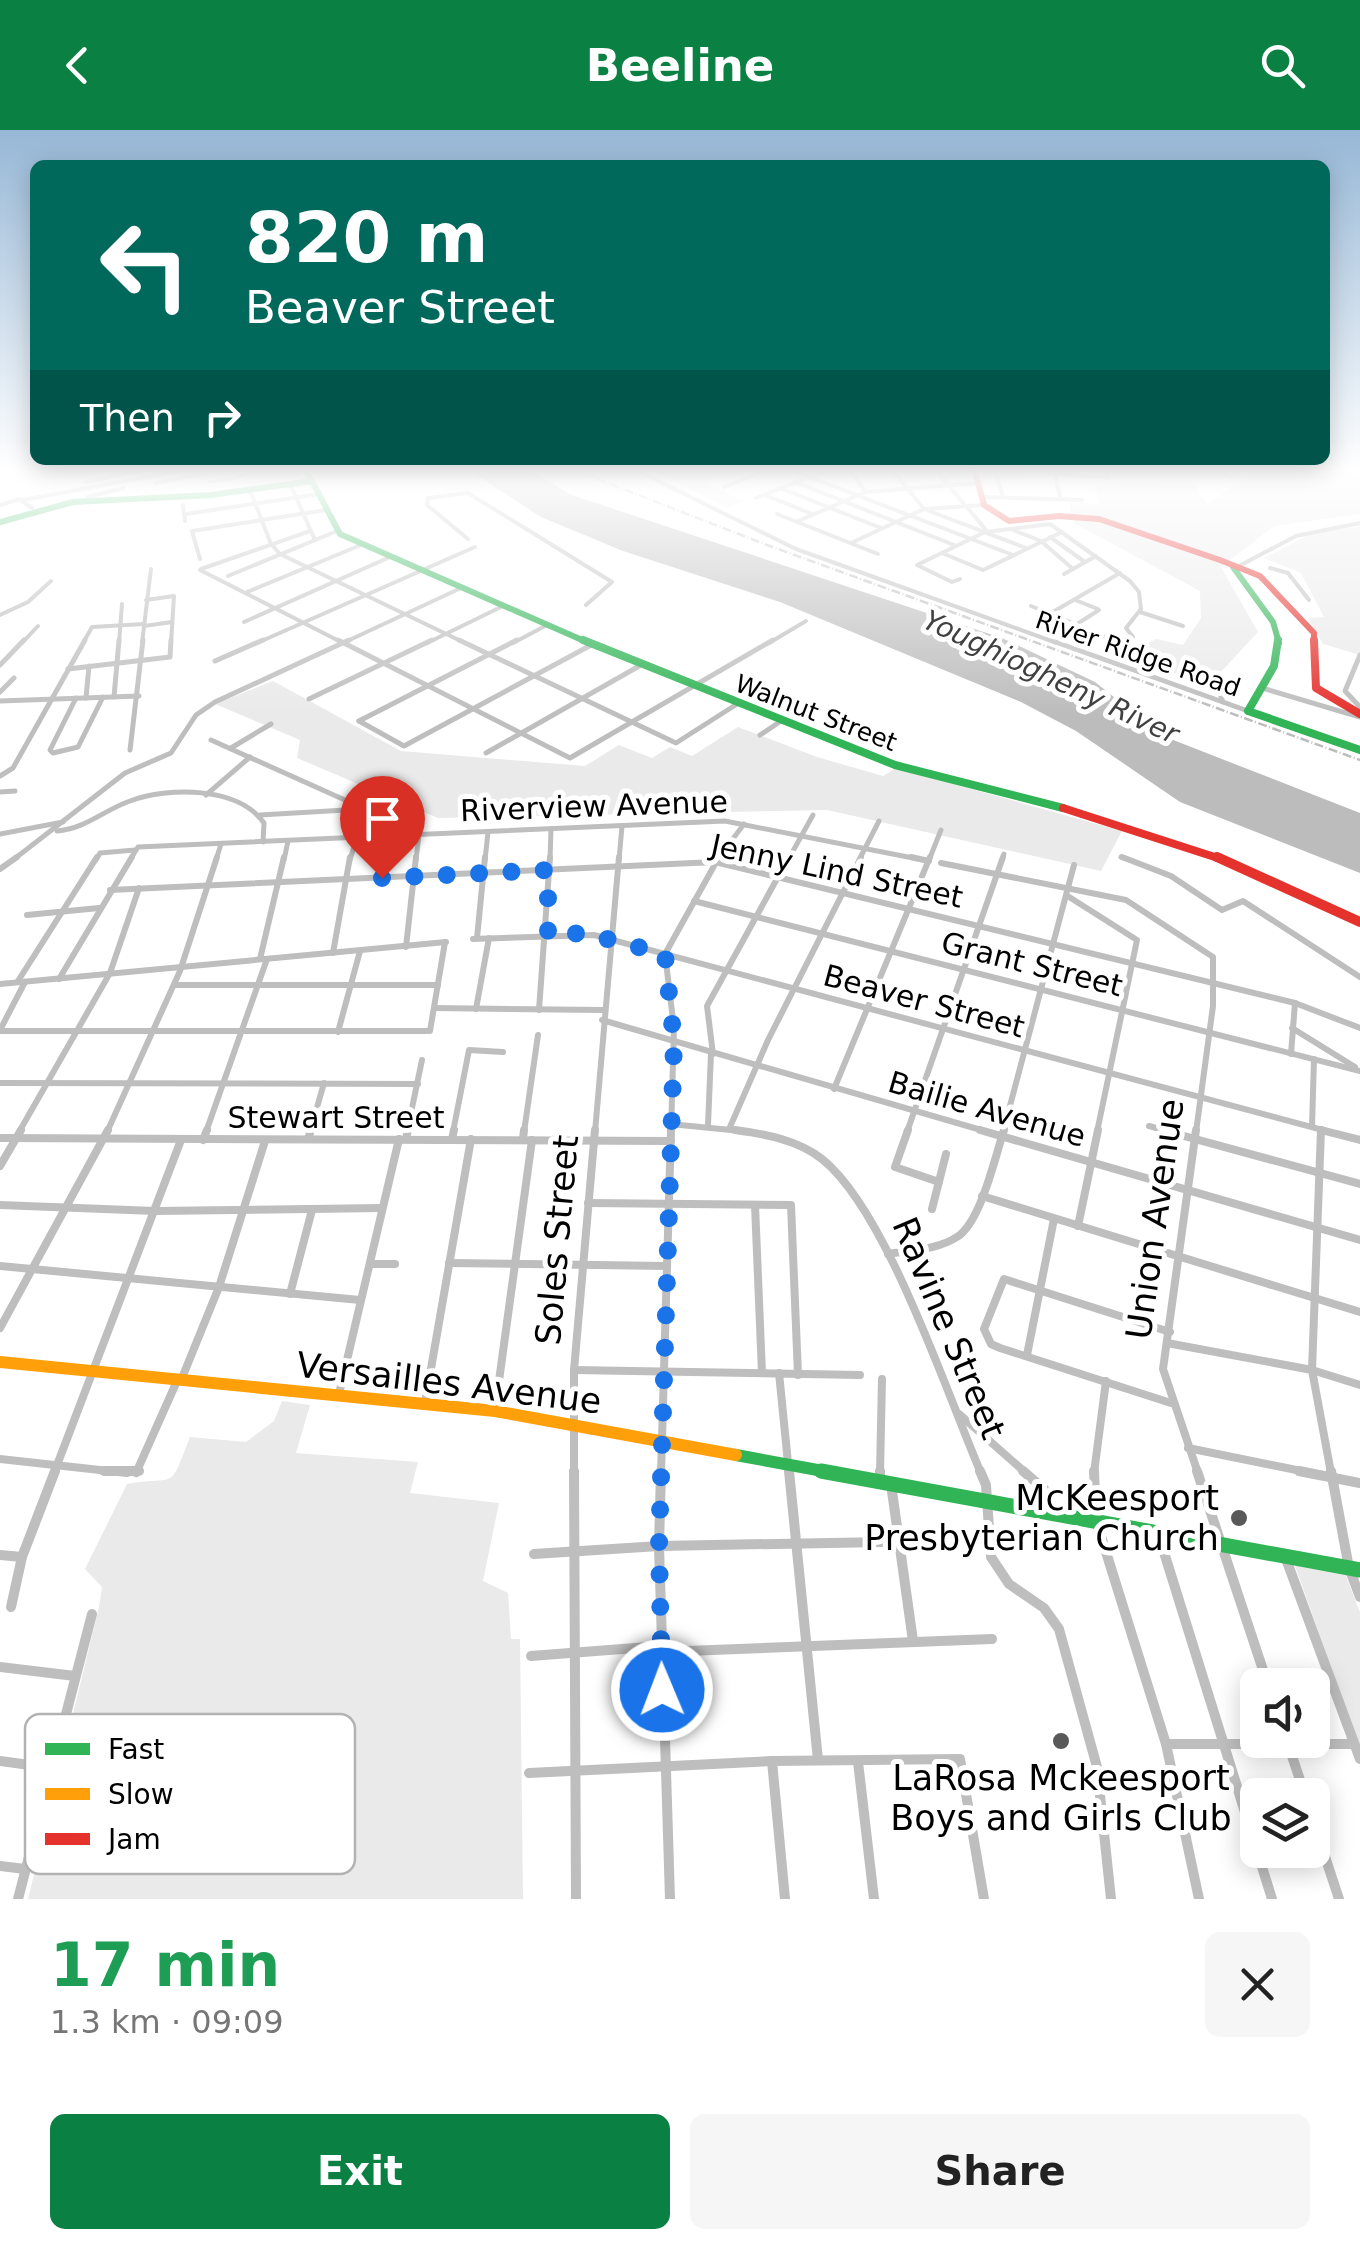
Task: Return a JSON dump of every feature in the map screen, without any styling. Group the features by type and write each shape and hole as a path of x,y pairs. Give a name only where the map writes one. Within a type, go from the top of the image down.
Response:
{"street":[{"path":"198,551 200,559"},
{"path":"253,551 200,570 570,758 806,621"},
{"path":"277,551 676,742 737,704"},
{"path":"228,576 289,551"},
{"path":"246,592 347,551"},
{"name":"Walnut Street","path":"376,551 641,665 896,765 1003,790 1182,843 1303,890 1360,922"},
{"path":"216,661 466,551"},
{"path":"561,551 612,582 586,605"},
{"name":"River Ridge Road","path":"800,551 1248,711"},
{"path":"870,551 878,554"},
{"path":"946,551 917,565 920,570 952,582 960,579"},
{"path":"1002,551 1013,555"},
{"path":"941,553 983,570 1021,551"},
{"path":"1052,551 1073,568"},
{"path":"1069,551 1085,562"},
{"path":"1031,606 1123,643 1133,637 1126,628 1140,612 1142,600 1136,585 1088,551"},
{"path":"1191,551 1234,566 1288,573 1309,600"},
{"path":"1234,566 1258,551"},
{"path":"1064,574 1096,556"},
{"path":"244,622 390,557"},
{"path":"1234,566 1278,630 1281,656 1248,711 1360,750"},
{"path":"130,750 151,568"},
{"path":"1269,570 1314,634 1316,688 1360,713"},
{"path":"1050,614 1120,573"},
{"path":"0,614 52,582"},
{"path":"2,866 67,822 125,773 172,754 196,715 214,702 460,588"},
{"path":"68,669 170,658 174,596 146,600"},
{"path":"11,599 14,608"},
{"path":"1076,600 1099,610 1076,624"},
{"path":"114,697 122,604"},
{"path":"309,699 503,606"},
{"path":"1140,612 1183,626"},
{"path":"0,776 13,768 92,628 172,622"},
{"path":"547,625 359,721 404,746 593,644"},
{"path":"0,665 38,626"},
{"path":"1360,656 1345,691 1360,713"},
{"path":"486,753 641,665"},
{"path":"86,698 89,666"},
{"path":"0,692 14,678"},
{"path":"1215,680 1223,703"},
{"path":"1262,688 1360,713"},
{"path":"1,703 139,696"},
{"path":"76,698 53,753 78,747 103,697"},
{"path":"760,735 780,721"},
{"path":"230,749 270,724"},
{"path":"211,740 364,808 416,824 422,835 406,947"},
{"path":"206,795 251,757"},
{"path":"0,792 15,791"},
{"path":"54,831 80,829 116,806 151,795 206,795 260,815 364,808"},
{"path":"333,953 354,838 364,808"},
{"path":"260,815 264,842"},
{"path":"708,1125 712,1053 708,1006 725,969 814,815"},
{"path":"730,1127 841,892 879,821"},
{"path":"0,834 67,822"},
{"path":"670,1899 659,1546 674,1042 665,954 716,862 744,824"},
{"name":"Riverview Avenue","path":"137,848 744,824 929,860"},
{"name":"Soles Street","path":"576,1899 574,1370 622,826"},
{"path":"540,1010 548,935 551,829"},
{"path":"834,1089 941,830"},
{"path":"482,872 488,832"},
{"path":"204,1140 258,984 288,842"},
{"path":"0,1328 107,1139 184,966 221,844"},
{"path":"59,978 137,848"},
{"path":"0,984 21,982 59,978 110,973 184,966 406,947 446,942 430,1031 0,1031 21,982 100,853 137,848"},
{"path":"939,1182 894,1168 946,1030 1004,854"},
{"path":"1121,857 1171,876 1222,910 1243,901 1360,977"},
{"name":"Jenny Lind Street","path":"110,890 716,862 1296,1003 1360,1028"},
{"path":"941,863 1126,900 1212,957 1215,984"},
{"path":"888,1254 961,1235 982,1196 1074,865"},
{"name":"Beaver Street","path":"482,872 475,939 584,933 1360,1140"},
{"path":"0,1166 110,973 139,888"},
{"path":"1066,891 1137,940 1078,1226"},
{"name":"Grant Street","path":"694,901 1360,1071"},
{"path":"27,914 100,908"},
{"path":"476,1009 489,938"},
{"path":"338,1032 360,950"},
{"path":"173,984 438,985"},
{"name":"Union Avenue","path":"1215,984 1190,1191 1163,1368 1262,1668"},
{"path":"1291,1054 1296,1003"},
{"path":"434,1008 603,1010"},
{"name":"Bailie Avenue","path":"602,1020 1360,1240"},
{"path":"1292,1028 1360,1071"},
{"path":"495,1411 516,1265 538,1035"},
{"path":"452,1140 469,1050 502,1052"},
{"path":"1314,1059 1318,1172 1312,1370 1360,1597"},
{"path":"339,1396 382,1208 422,1060"},
{"path":"308,1139 324,1082"},
{"path":"0,1083 418,1084"},
{"name":"Ravine Street","path":"670,1124 730,1127 820,1157 872,1218 986,1485 991,1557 1009,1584 1044,1608 1059,1629 1097,1767 1111,1899"},
{"path":"1149,1126 1360,1184"},
{"name":"Stewart Street","path":"0,1138 671,1141"},
{"path":"425,1404 472,1139"},
{"path":"11,1607 22,1557 181,1140"},
{"path":"0,1459 134,1474 142,1469 219,1287 264,1141"},
{"path":"932,1208 946,1154"},
{"path":"982,1196 1360,1312"},
{"path":"588,1203 791,1204 798,1375"},
{"path":"756,1204 762,1373"},
{"path":"0,1205 154,1210 382,1208"},
{"path":"290,1294 312,1210"},
{"path":"1027,1355 1054,1219"},
{"path":"370,1264 395,1264"},
{"path":"449,1264 666,1266"},
{"path":"0,1266 360,1300"},
{"path":"1172,1404 991,1344 984,1329 1000,1280 1168,1338 1312,1370 1360,1385"},
{"name":"Versailles Avenue","path":"0,1362 495,1411 1354,1569"},
{"path":"574,1370 860,1374"},
{"path":"779,1373 818,1760"},
{"path":"882,1380 886,1483 913,1641"},
{"path":"1106,1381 1092,1489 1096,1520 1166,1744 1199,1899"},
{"path":"957,1412 1045,1490 1053,1512"},
{"path":"1188,1448 1360,1483"},
{"path":"1158,1531 1272,1899"},
{"path":"534,1554 659,1546 938,1540"},
{"path":"0,1555 22,1557"},
{"path":"1284,1556 1360,1759"},
{"path":"66,1714 92,1614"},
{"path":"530,1656 992,1638"},
{"path":"0,1667 75,1676"},
{"path":"1166,1744 1240,1743"},
{"path":"1330,1743 1354,1744"},
{"path":"529,1773 772,1761 960,1759 984,1899"},
{"path":"0,1761 25,1764"},
{"path":"772,1761 785,1899"},
{"path":"858,1762 874,1899"},
{"path":"0,1866 25,1870 18,1899"},
{"path":"1329,1868 1339,1899"}],"shaded area":[{"path":"1125,551 1242,551 1221,567 1258,632 1219,674 1154,673 1122,657 1156,639 1183,645 1201,618 1200,591"},
{"path":"1278,551 1360,551 1360,655 1323,644 1308,618 1324,617 1301,573 1264,558"},
{"path":"273,681 401,751 585,766 619,745 652,758 670,747 692,756 738,727 817,757 883,776 896,768 1122,831 1101,871 827,810 438,818 297,758 300,740 215,704"},
{"path":"282,1401 310,1405 296,1453 418,1462 410,1493 499,1503 483,1581 508,1593 511,1639 520,1639 523,1899 28,1899 34,1874 355,1874 355,1714 73,1714 102,1587 85,1569 127,1484 170,1478 190,1437 246,1442 274,1421"},
{"path":"1294,1563 1345,1574 1360,1612 1360,1748"}],"water":[{"name":"Youghiogheny River","path":"623,551 739,551 1002,638 1095,682 1163,736 1360,813 1360,873 1180,802 1076,731 1021,702 780,602"}],"railway":[{"path":"782,551 1360,760"}],"traffic: fast":[{"path":"376,551 692,686 895,765 1063,808"},
{"path":"1233,567 1264,607 1278,636 1274,666 1248,711 1360,750"},
{"path":"736,1455 1360,1570"}],"traffic: slow":[{"path":"0,1362 495,1411 736,1455"}],"traffic: jam":[{"path":"1192,551 1260,576 1314,633 1316,688 1360,714"},
{"path":"1063,808 1252,871 1360,922"}],"place":[{"name":"McKeesport Presbyterian Church","path":"1239,1518"},
{"name":"LaRosa Mckeesport Boys and Girls Club","path":"1061,1741"}],"route":[{"path":"382,878 548,870 548,935 584,933 665,954 674,1042 662,1372 662,1690"}]}
